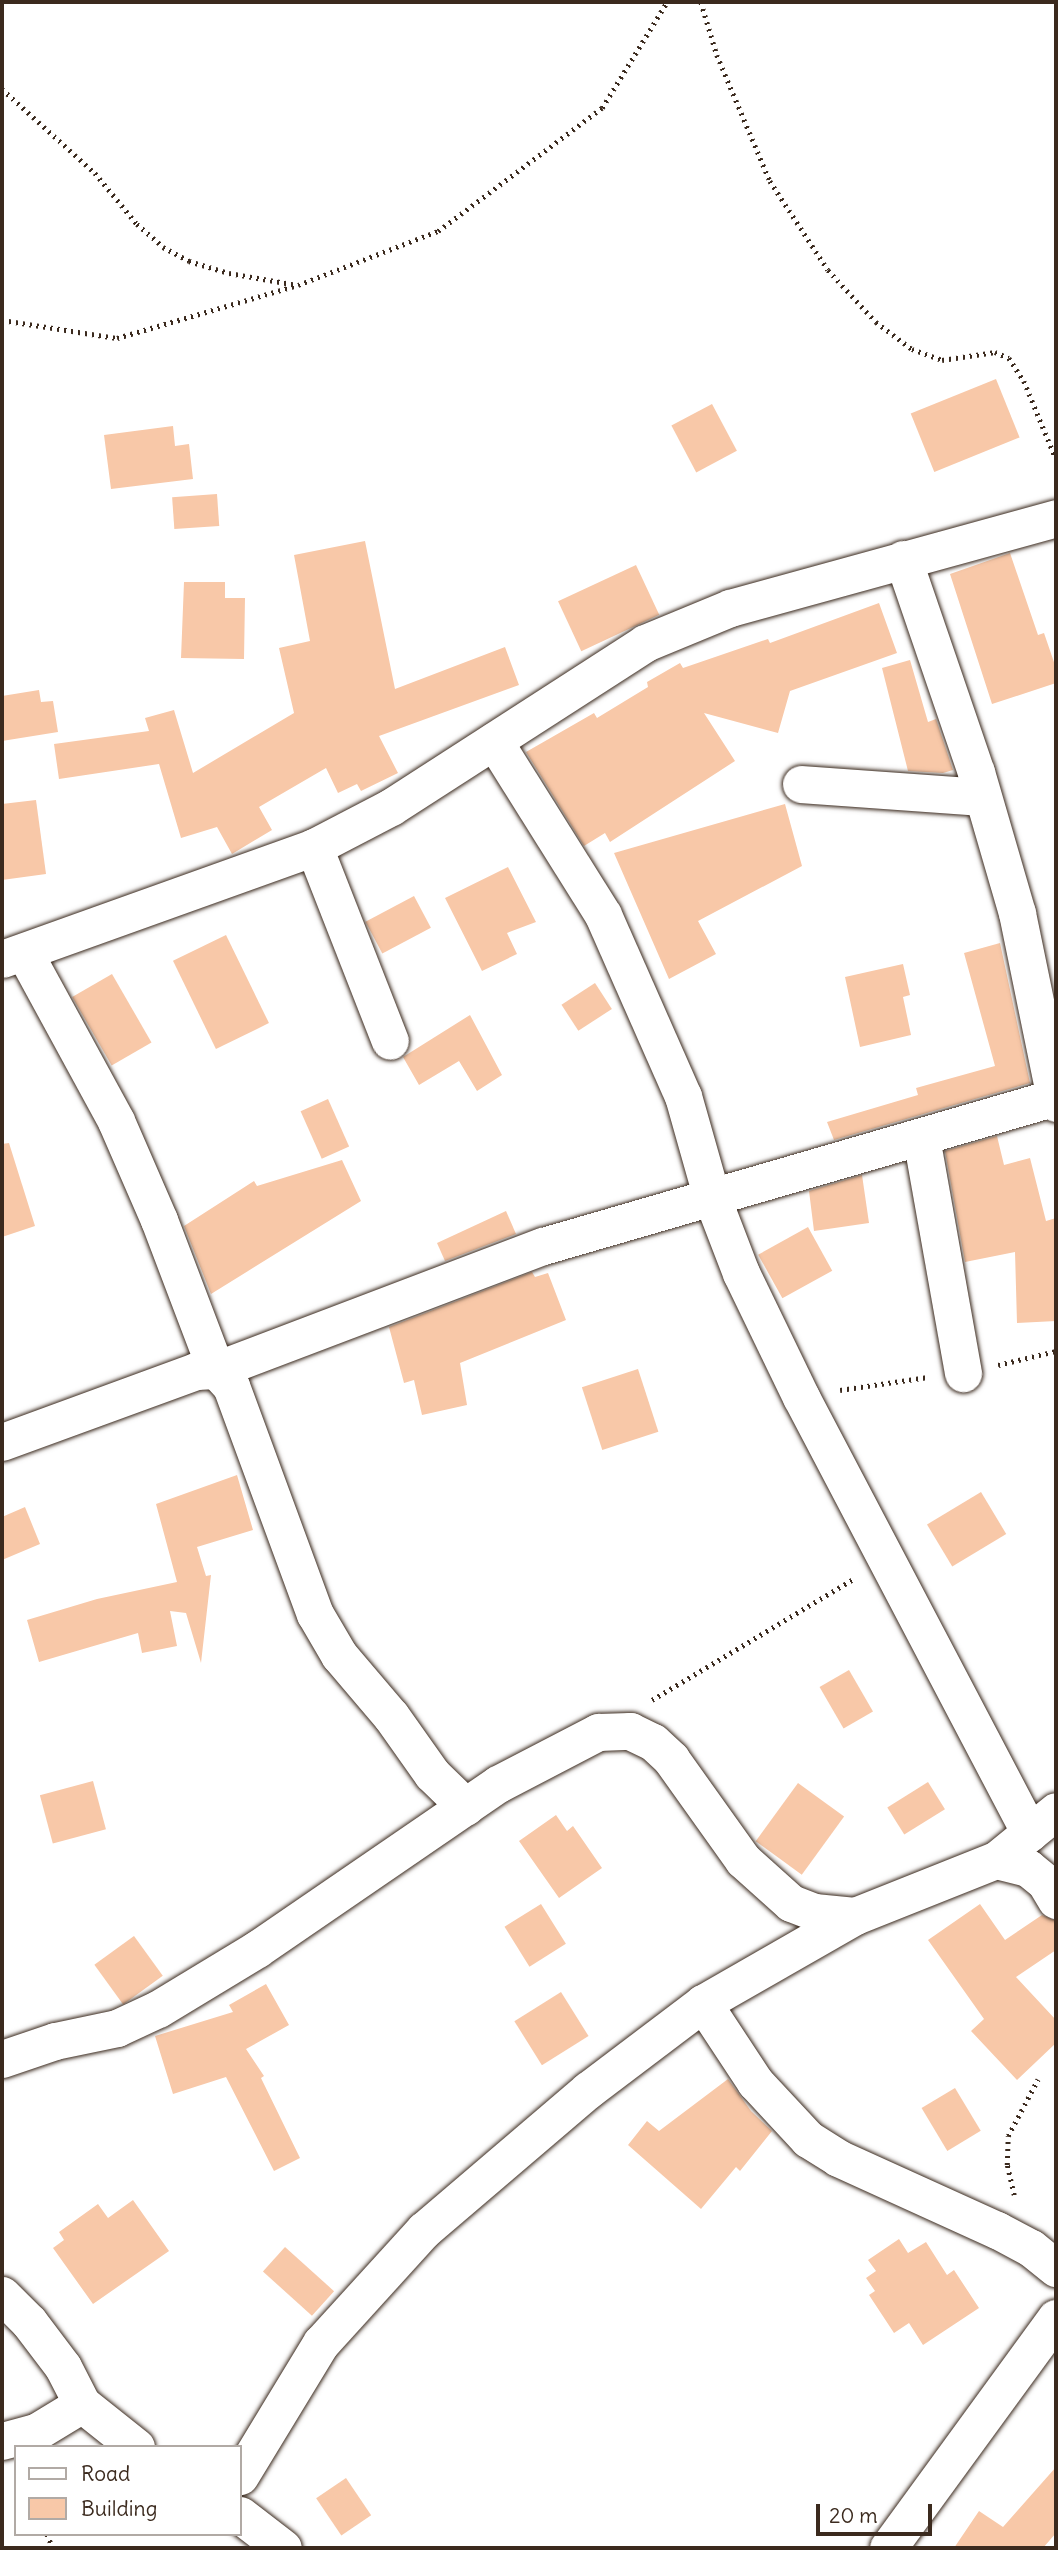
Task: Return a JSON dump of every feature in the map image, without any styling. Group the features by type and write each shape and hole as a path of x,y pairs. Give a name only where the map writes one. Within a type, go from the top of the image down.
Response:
{"street":[{"path":"466,1807 432,1774 391,1716 339,1655 315,1614 231,1386 216,1370 159,1220 116,1121 13,955 314,847 391,807 645,643 730,608 1056,518"},
{"path":"2,1442 196,1371 216,1370 543,1246 711,1195 1056,1099 1017,913 982,797 903,559"},
{"path":"242,2473 321,2343 424,2230 588,2090 703,2003 855,1916 996,1860 1043,1822 886,1559 741,1273 711,1195 682,1096 608,925 494,741"},
{"path":"801,784 982,797"},
{"path":"314,847 390,1041"},
{"path":"921,1137 964,1373"},
{"path":"2,2059 55,2040 117,2028 158,2009 257,1949 498,1784 598,1732 630,1731 653,1742 671,1759 743,1860 791,1903 814,1912 855,1916"},
{"path":"996,1860 1028,1868 1045,1882 1056,1900"},
{"path":"703,2003 755,2082 808,2139 838,2158 997,2230 1044,2258"},
{"path":"2,2295 29,2322 63,2367 82,2404 133,2445"},
{"path":"888,2548 1056,2318"},
{"path":"2,2441 36,2432 82,2404"},
{"path":"242,2517 283,2548"}],"path":[{"path":"2,320 117,338 298,285 438,231 602,108 667,2"},
{"path":"701,2 718,55 770,181 828,270 876,323 912,349 943,360 995,352 1009,358 1024,381 1056,459"},
{"path":"2,89 95,173 137,224 163,247 189,261 229,274 298,285"},
{"path":"598,1732 886,1559"},
{"path":"1038,2079 1016,2118 1006,2148 1013,2194 1044,2258"}],"building":[{"path":"996,379 1020,437 934,472 911,413"},
{"path":"712,404 737,451 696,472 671,426"},
{"path":"173,426 175,446 189,444 193,479 111,489 104,435"},
{"path":"217,494 219,526 174,529 172,497"},
{"path":"365,541 395,689 505,647 519,685 379,736 398,773 361,791 357,784 338,793 326,768 259,807 272,830 232,854 217,827 181,838 159,764 59,779 54,744 149,731 145,718 174,710 193,773 294,713 279,648 310,641 294,555"},
{"path":"1010,553 1038,635 1044,633 1056,668 1056,683 992,704 950,574"},
{"path":"636,565 659,615 581,651 558,601"},
{"path":"184,582 225,582 225,598 245,598 244,659 181,658"},
{"path":"879,603 897,653 790,691 778,733 704,713 735,761 610,842 605,833 584,846 526,752 594,713 597,718 648,687 647,682 680,663 683,668 768,639 770,643"},
{"path":"910,660 928,722 936,719 953,770 943,773 908,771 882,668"},
{"path":"39,690 41,702 53,701 58,732 2,741 2,696"},
{"path":"36,800 46,874 2,880 2,804"},
{"path":"785,804 802,866 698,921 716,954 669,979 614,853"},
{"path":"508,867 536,922 507,933 517,954 482,971 445,898"},
{"path":"414,896 431,928 382,954 365,922"},
{"path":"226,935 269,1023 216,1049 173,961"},
{"path":"1000,943 1030,1083 834,1140 827,1122 918,1095 916,1088 995,1066 964,953"},
{"path":"903,964 910,995 903,997 911,1035 860,1047 845,977"},
{"path":"112,974 152,1042 112,1065 72,997"},
{"path":"595,983 612,1009 578,1031 561,1005"},
{"path":"470,1015 502,1075 477,1091 459,1061 419,1085 403,1057"},
{"path":"328,1099 349,1147 322,1159 301,1111"},
{"path":"997,1136 1004,1165 1030,1158 1046,1221 1056,1218 1056,1321 1017,1323 1015,1252 965,1262 945,1151"},
{"path":"9,1143 35,1226 2,1237 2,1144"},
{"path":"342,1160 361,1201 211,1294 184,1226 254,1181 257,1186"},
{"path":"862,1175 869,1223 814,1231 809,1191"},
{"path":"506,1211 516,1234 445,1261 437,1243"},
{"path":"808,1227 832,1271 782,1298 758,1255"},
{"path":"532,1272 535,1277 548,1273 566,1320 460,1363 467,1405 422,1415 414,1380 404,1383 389,1327"},
{"path":"638,1369 658,1432 602,1450 582,1387"},
{"path":"237,1475 253,1530 197,1547 206,1576 211,1575 201,1663 186,1613 170,1611 177,1646 142,1653 138,1633 39,1662 27,1620 97,1599 177,1582 156,1504"},
{"path":"981,1492 1006,1534 952,1566 927,1524"},
{"path":"25,1507 40,1544 2,1560 2,1517"},
{"path":"849,1670 873,1712 844,1729 820,1687"},
{"path":"93,1781 106,1829 53,1844 40,1795"},
{"path":"928,1782 945,1809 904,1835 887,1807"},
{"path":"798,1783 844,1817 802,1875 756,1841"},
{"path":"556,1815 567,1831 573,1826 602,1868 559,1898 519,1841"},
{"path":"541,1904 566,1944 529,1967 505,1927"},
{"path":"980,1904 1005,1940 1042,1915 1056,1921 1056,1950 1016,1977 1056,2020 1056,2043 1017,2080 971,2031 984,2019 928,1940"},
{"path":"134,1936 163,1976 123,2004 94,1965"},
{"path":"266,1984 289,2025 246,2049 264,2076 261,2078 300,2158 274,2171 226,2077 173,2094 155,2036 233,2012 229,2005"},
{"path":"561,1992 589,2036 542,2065 514,2021"},
{"path":"728,2079 751,2111 772,2131 740,2171 736,2167 701,2209 628,2145 647,2121 659,2131"},
{"path":"955,2088 981,2131 947,2151 922,2108"},
{"path":"133,2200 169,2251 93,2304 53,2248 64,2240 59,2232 98,2204 108,2218"},
{"path":"899,2239 908,2253 926,2242 947,2275 954,2270 979,2308 923,2345 909,2323 894,2333 869,2295 875,2291 866,2278 876,2271 868,2260"},
{"path":"285,2247 334,2291 312,2316 263,2272"},
{"path":"1056,2467 1056,2533 1043,2548 954,2548 979,2511 1003,2527"},
{"path":"346,2478 371,2515 341,2535 316,2498"}]}
